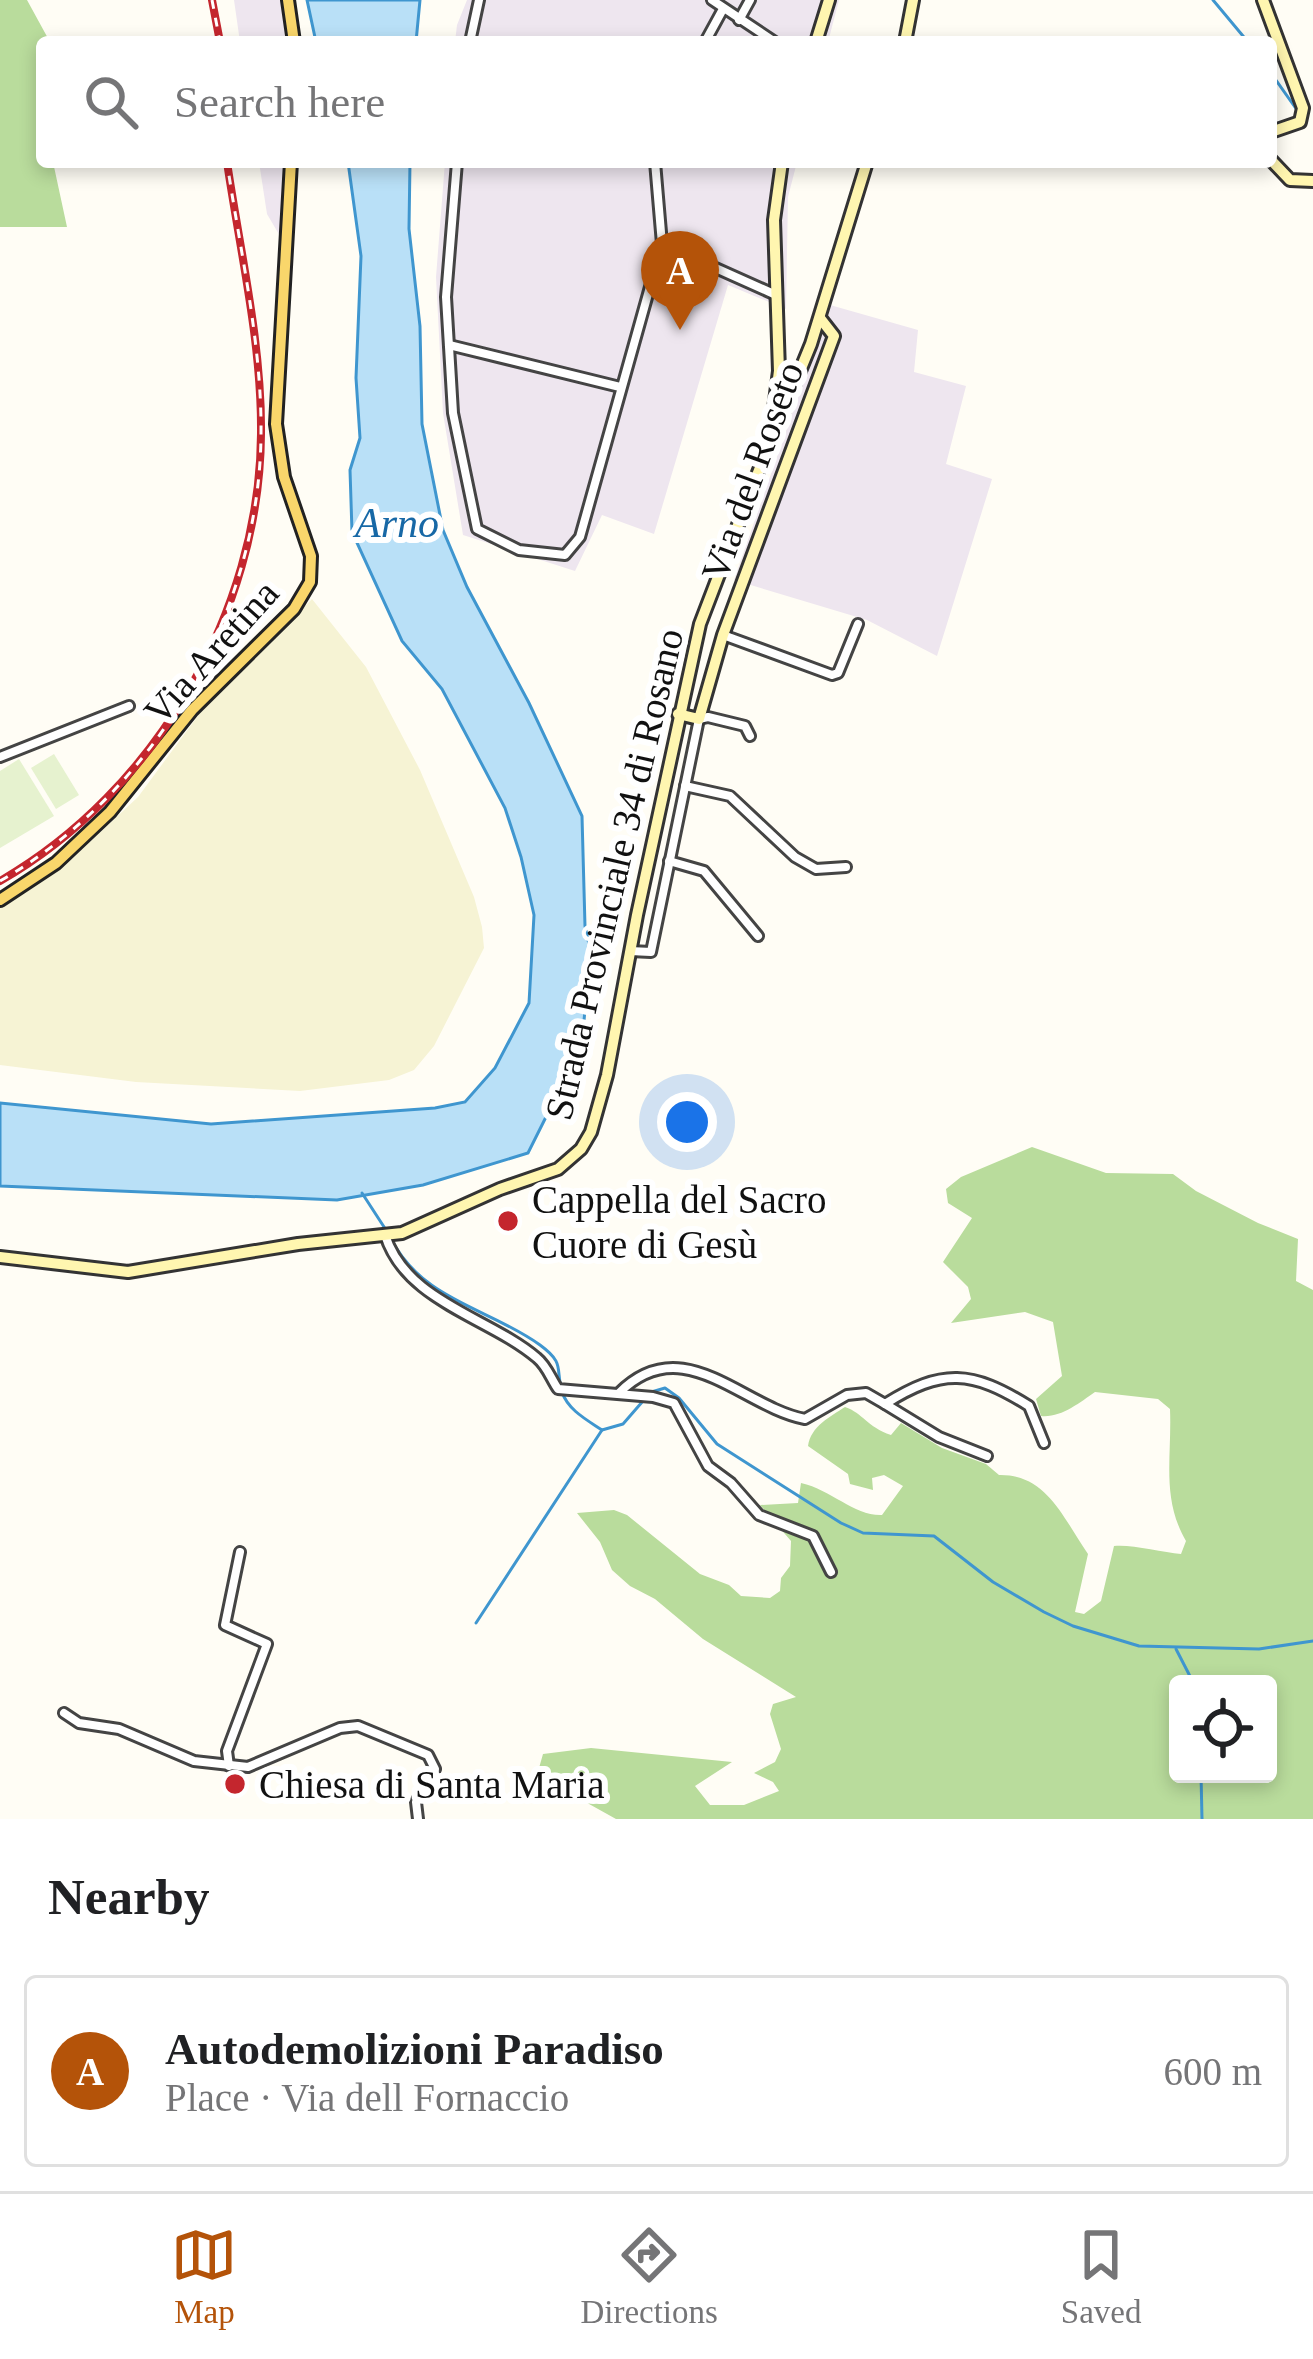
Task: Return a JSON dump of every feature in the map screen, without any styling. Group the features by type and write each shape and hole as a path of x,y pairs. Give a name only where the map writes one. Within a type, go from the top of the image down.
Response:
{"main road":[{"path":"288,0 293,36"},
{"path":"818,36 829,0"},
{"path":"906,36 914,0"},
{"path":"1263,0 1276,36"},
{"path":"1277,38 1303,108 1300,122 1277,130"},
{"path":"1277,167 1290,181 1313,181"},
{"name":"Via Aretina","path":"0,900 56,862 110,812 219,680 294,609 310,582 311,556 284,477 276,424 291,168"},
{"name":"Strada Provinciale 34 di Rosano","path":"0,1257 128,1272 298,1244 388,1235 422,1227 487,1194 558,1169 573,1158 591,1132 598,1111 700,623 764,457 779,370 774,220 781,168"},
{"path":"764,457 820,317 865,168"},
{"name":"Via del Roseto","path":"699,718 723,635 834,336 820,317"},
{"path":"678,714 699,718"}],"street":[{"path":"471,36 479,0"},
{"path":"712,0 765,36"},
{"path":"739,20 750,0"},
{"path":"708,36 723,9"},
{"path":"456,168 447,262 448,345 453,413 477,529 519,550 565,555 580,537 662,244 656,168"},
{"path":"662,244 776,295"},
{"path":"448,345 620,387"},
{"path":"723,635 832,674 838,673 858,624"},
{"path":"0,757 128,706"},
{"path":"699,718 745,726 750,736"},
{"name":"Via del Roseto","path":"630,951 651,952 699,718"},
{"path":"685,786 730,796 795,857 816,868 846,867"},
{"path":"669,861 704,871 758,936"},
{"path":"388,1235 391,1253 409,1276 536,1357 562,1390 653,1396 674,1403 708,1466 759,1515 812,1536 830,1572"},
{"path":"618,1394 629,1383 668,1366 739,1387 766,1408 805,1419 847,1396 866,1393 939,1437 987,1456"},
{"path":"885,1404 934,1379 953,1375 980,1381 1028,1406 1044,1443"},
{"path":"229,1766 227,1751 267,1644 224,1625 240,1552"},
{"path":"64,1713 79,1723 119,1729 194,1761 229,1766 256,1765 340,1728 358,1726 428,1755 435,1768 416,1802 421,1817"}],"shaded area":[{"path":"234,0 293,0 299,36 239,36"},
{"path":"467,0 839,0 830,36 456,36"},
{"path":"260,168 294,168 290,253 267,214"},
{"path":"445,168 795,168 788,197 786,309 728,285 654,534 602,515 575,571 463,535 443,413 436,277"},
{"path":"830,305 918,330 914,372 966,386 946,464 992,479 937,656 867,620 734,580"},
{"path":"312,599 366,667 420,770 474,897 484,948 434,1046 414,1070 389,1080 300,1091 136,1082 0,1065 0,908 63,867 138,797 200,713"}],"green space":[{"path":"0,0 27,0 47,36 36,36 36,168 54,168 67,227 0,227"},
{"path":"54,754 79,795 56,809 31,768"},
{"path":"19,759 54,816 0,848 0,771"},
{"path":"1032,1147 1106,1173 1173,1174 1196,1191 1298,1239 1296,1281 1313,1290 1313,1819 616,1819 537,1775 543,1754 591,1748 732,1762 695,1786 710,1805 744,1805 779,1791 773,1782 754,1773 775,1762 781,1749 770,1714 773,1704 796,1697 630,1586 612,1570 600,1542 577,1513 614,1510 627,1515 700,1574 729,1585 741,1596 770,1598 780,1591 781,1578 790,1566 791,1541 760,1505 798,1503 801,1483 862,1511 882,1515 903,1486 884,1475 872,1478 873,1490 850,1484 848,1474 808,1446 817,1428 845,1407 883,1432 891,1435 901,1423 942,1448 1042,1490 1088,1554 1075,1612 1084,1614 1101,1601 1114,1546 1181,1554 1186,1541 1170,1493 1170,1409 1158,1399 1095,1392 1063,1412 1041,1416 1036,1399 1062,1376 1053,1322 1025,1312 951,1323 971,1299 968,1287 943,1262 972,1218 948,1203 946,1189 961,1177"}],"water":[{"path":"307,0 420,0 417,36 315,36"},
{"name":"Arno","path":"349,168 410,168 409,229 420,326 422,424 443,530 582,816 585,926 590,949 582,1045 528,1153 423,1185 337,1200 0,1186 0,1103 211,1124 435,1108 465,1102 495,1068 529,1003 534,915 505,808 442,689 402,641 352,532 350,470 360,438 356,378 361,256"}],"waterway":[{"path":"1213,0 1243,36"},
{"path":"1277,82 1297,110"},
{"path":"362,1193 386,1230"},
{"path":"391,1239 404,1260 439,1290 548,1352 557,1362 569,1404 602,1430 623,1424 643,1401"},
{"path":"648,1393 665,1388 717,1444 841,1523 863,1533 934,1536 993,1582 1073,1626 1139,1646 1259,1649 1313,1641"},
{"path":"476,1623 602,1430"},
{"path":"1176,1649 1189,1675"},
{"path":"1201,1783 1202,1819"}],"railway":[{"path":"212,0 219,36"},
{"path":"0,881 56,844 106,799 150,747 188,691 219,630 242,566 256,501 260,400 228,168"}],"place":[{"name":"Autodemolizioni Paradiso","path":"680,330"},
{"name":"Cappella del Sacro Cuore di Gesù","path":"508,1221"},
{"name":"Chiesa di Santa Maria","path":"235,1784"}]}
